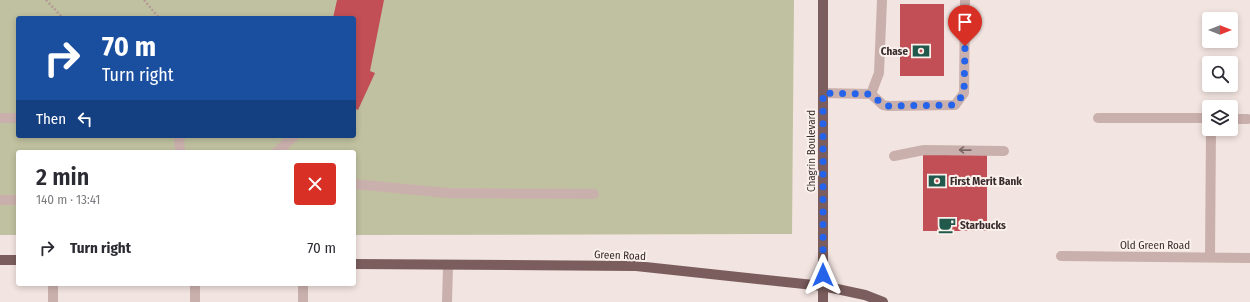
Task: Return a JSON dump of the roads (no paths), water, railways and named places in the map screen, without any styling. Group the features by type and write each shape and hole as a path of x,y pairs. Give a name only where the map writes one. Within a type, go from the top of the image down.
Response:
{"main road":[{"name":"Chagrin Boulevard","path":"823,0 823,302"},
{"path":"0,260 16,260"},
{"name":"Green Road","path":"356,264 448,266 636,266 823,286 865,295 883,302"}],"street":[{"path":"871,94 879,73 882,0"},
{"path":"823,93 871,94 883,105 888,106 955,105 964,93 966,0"},
{"path":"0,118 16,118"},
{"path":"1098,118 1202,118"},
{"path":"1238,119 1248,119"},
{"path":"1210,257 1211,136"},
{"path":"179,138 180,150"},
{"path":"279,150 292,138"},
{"path":"894,156 924,150 1004,151"},
{"path":"356,184 447,193 594,194"},
{"path":"0,200 16,200"},
{"name":"Old Green Road","path":"1061,256 1250,258"},
{"path":"447,302 448,266"},
{"path":"53,286 53,302"},
{"path":"195,286 196,302"},
{"path":"303,286 303,302"}],"place":[{"name":"Chase","path":"921,51"},
{"name":"First Merit Bank","path":"937,181"},
{"name":"Starbucks","path":"947,225"}]}
